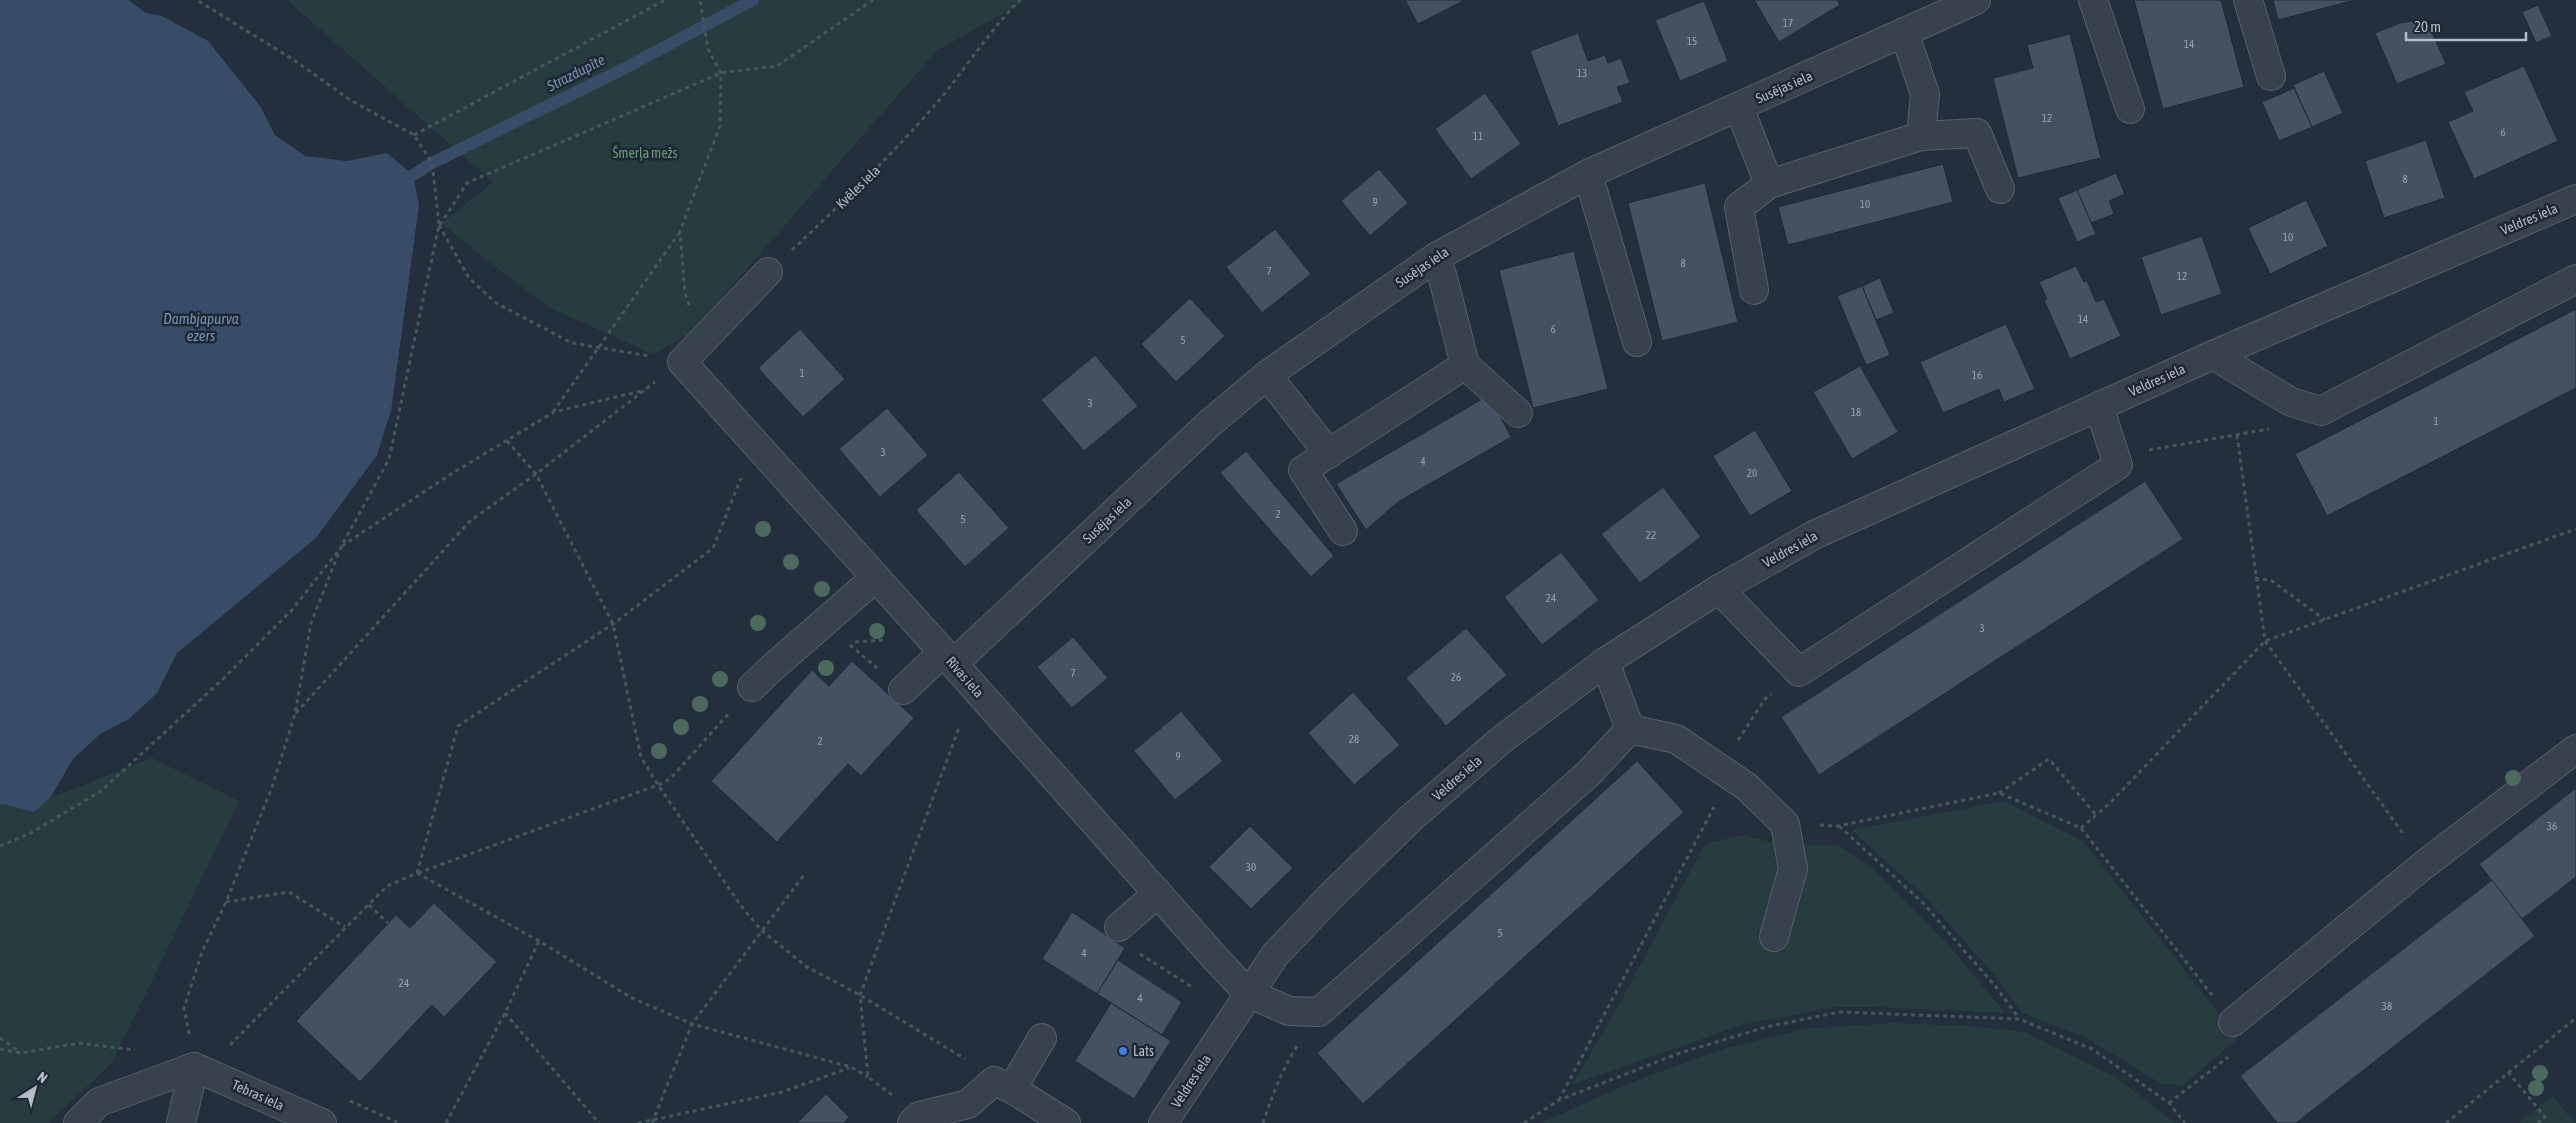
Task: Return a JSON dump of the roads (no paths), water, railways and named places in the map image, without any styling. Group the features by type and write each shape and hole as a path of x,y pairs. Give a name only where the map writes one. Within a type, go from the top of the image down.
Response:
{"street":[{"name":"Susējas iela","path":"903,690 948,658 1210,423 1267,375 1436,256 1588,174 1976,0"},
{"path":"2093,0 2130,109"},
{"path":"2248,0 2270,76"},
{"path":"1904,32 1925,94 1921,136"},
{"path":"1739,107 1768,184"},
{"path":"1754,290 1739,207 1768,184 1921,136 1977,133 2000,190"},
{"path":"1588,174 1637,342"},
{"name":"Veldres iela","path":"1163,1123 1248,992 1275,955 1410,818 1500,740 1605,662 1719,589 1814,535 2213,355 2576,200"},
{"path":"1436,256 1444,278 1465,365 1518,413"},
{"name":"Rīvas iela","path":"768,272 689,354 875,578 1248,992"},
{"path":"2213,355 2291,402 2321,411 2576,279"},
{"path":"1342,531 1303,470 1465,365"},
{"path":"1267,375 1329,454"},
{"path":"1719,589 1798,672 2118,465 2099,406"},
{"path":"752,687 875,578"},
{"path":"1605,662 1630,729"},
{"path":"1630,729 1676,739 1747,787 1785,824 1793,869 1774,937"},
{"path":"1248,992 1289,1011 1319,1012 1589,773 1630,729"},
{"path":"2233,1022 2425,864 2576,749"},
{"path":"1119,927 1158,893"},
{"path":"916,1119 968,1104 1003,1085 1042,1038"},
{"path":"78,1123 99,1102 194,1067"},
{"path":"181,1123 194,1067"},
{"name":"Tebras iela","path":"194,1067 322,1123"},
{"path":"1003,1085 1066,1123"}],"water":[{"name":"Dambjapurva ezers","path":"0,0 128,0 146,13 162,16 208,41 260,106 275,135 305,156 347,161 387,153 413,175 419,205 391,411 377,455 316,538 177,653 157,693 129,719 100,734 73,759 50,798 34,812 3,804 0,805"}],"waterway":[{"name":"Strazdupīte","path":"413,175 432,163 623,69 753,0"}],"place":[{"name":"Lats","path":"1123,1051"}],"park label":[{"name":"Šmerļa mežs","path":"645,153"}]}
